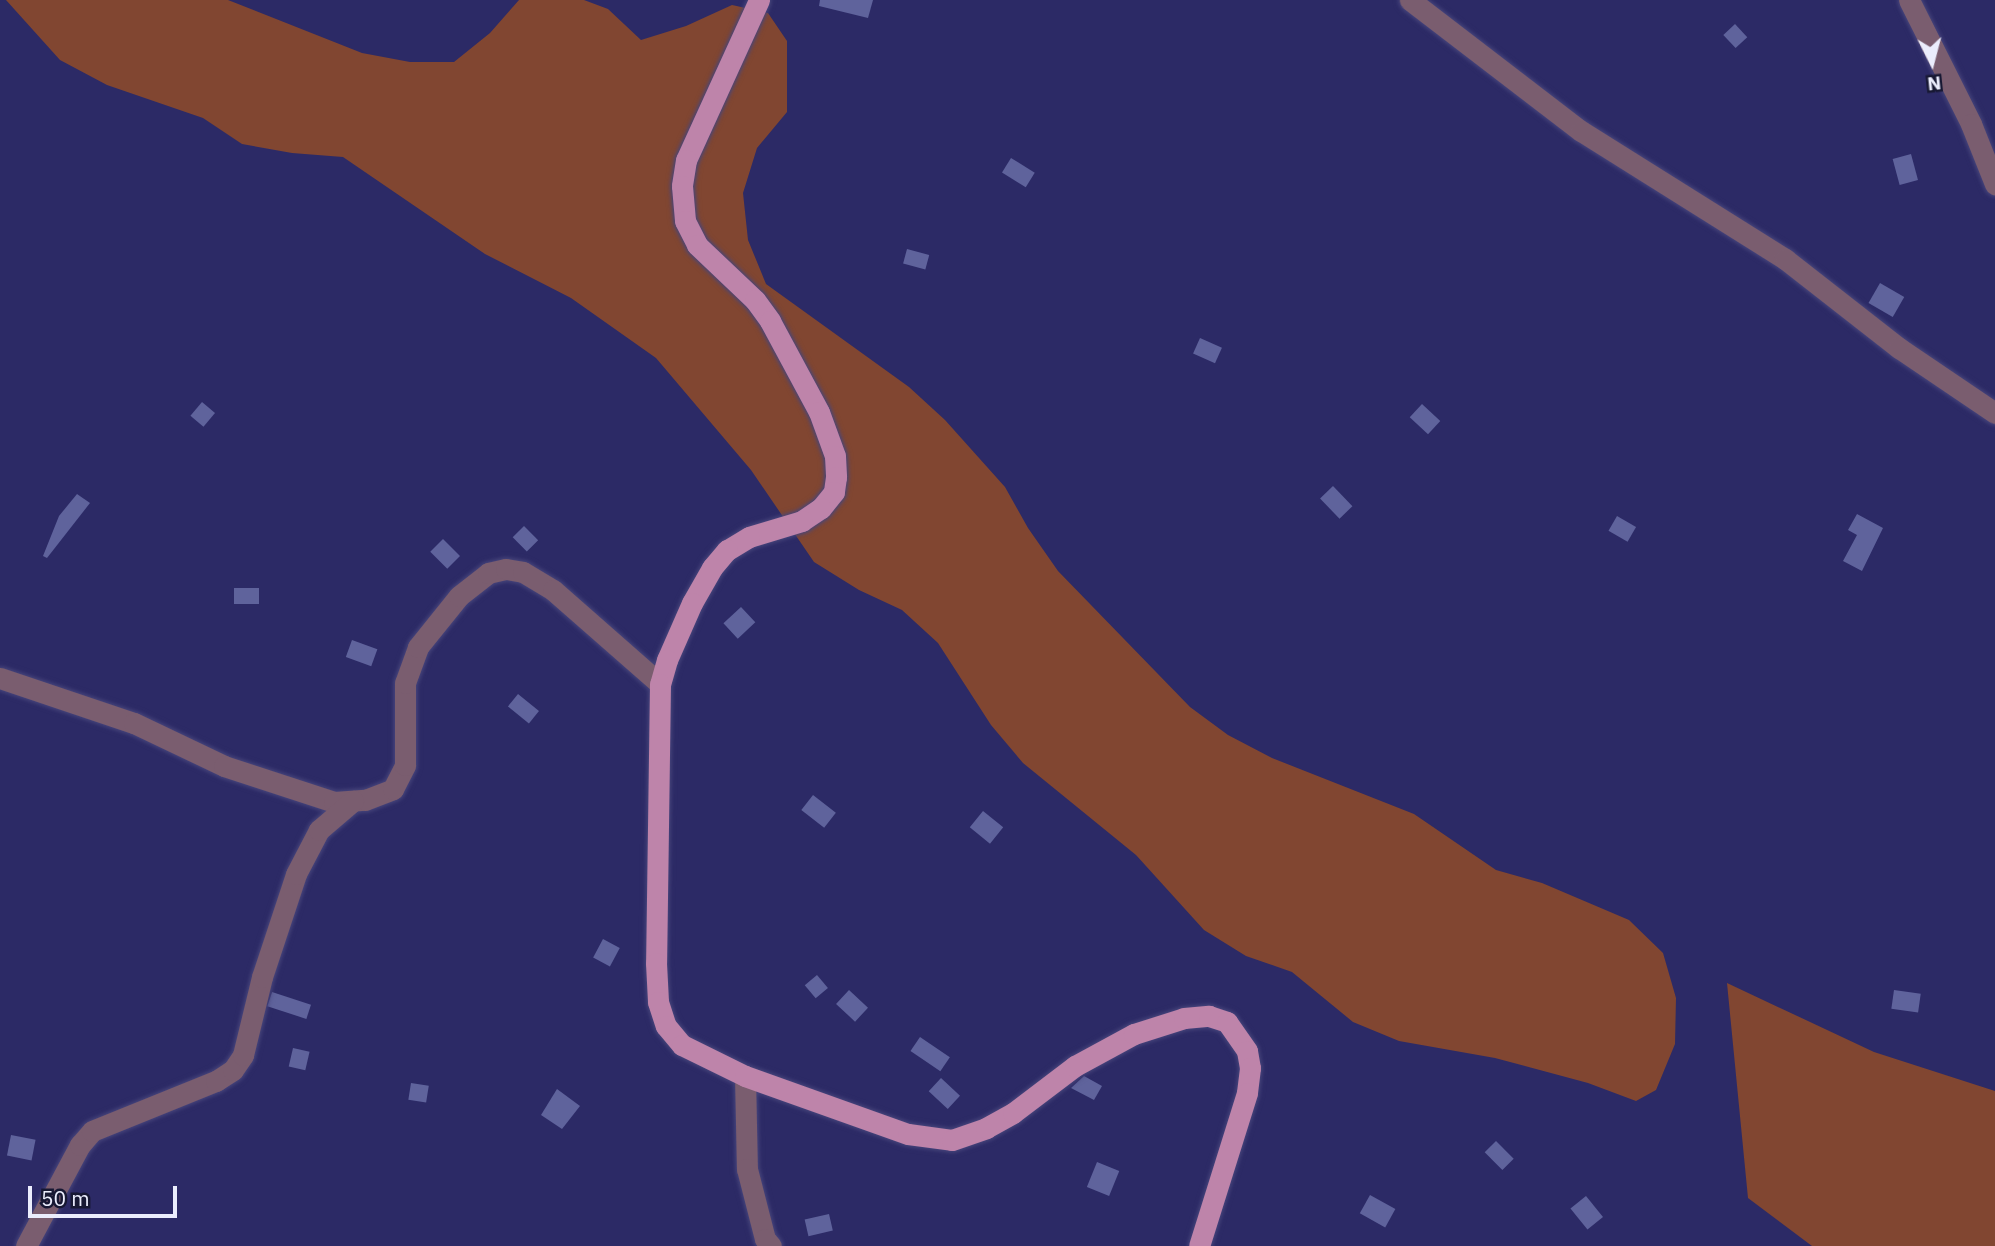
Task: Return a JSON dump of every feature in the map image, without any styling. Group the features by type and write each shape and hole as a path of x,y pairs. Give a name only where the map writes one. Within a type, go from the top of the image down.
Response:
{"main road":[{"path":"759,0 686,160 682,186 685,221 697,245 755,300 770,321 819,412 835,456 836,477 834,492 821,509 802,521 748,537 727,550 712,568 692,603 660,684 656,806 658,1002 666,1027 682,1045 745,1076 908,1134 952,1140 986,1128 1013,1113 1075,1066 1134,1034 1184,1018 1209,1016 1227,1023 1247,1051 1250,1068 1247,1093 1199,1246"}],"street":[{"path":"1410,0 1581,131 1785,259 1899,348 1995,412"},
{"path":"1909,0 1971,124 1995,184"},
{"path":"0,678 134,723 224,766 334,802 365,800 393,789 405,765 405,682 418,647 459,596 488,573 506,569 523,572 553,590 660,684"},
{"path":"26,1246 80,1145 92,1131 216,1081 233,1070 243,1055 261,977 296,874 319,830 352,801"},
{"path":"745,1076 747,1169 765,1239 771,1246"}],"shaded area":[{"path":"6,0 228,0 362,53 410,62 454,62 490,33 519,0 584,0 608,9 641,40 686,26 732,5 768,13 787,41 787,112 757,148 743,193 748,240 766,284 909,387 945,420 1005,487 1028,528 1058,571 1190,707 1228,735 1272,758 1414,814 1496,870 1542,883 1629,920 1663,953 1676,998 1675,1044 1656,1090 1636,1101 1588,1083 1495,1058 1399,1041 1353,1022 1292,972 1246,956 1204,930 1136,855 1023,763 991,725 938,643 902,610 859,590 814,562 751,470 656,358 571,298 485,254 343,157 292,153 242,144 203,118 107,85 60,60"},
{"path":"1727,983 1874,1052 1995,1091 1995,1246 1812,1246 1748,1198"}],"building":[{"path":"820,0 873,0 868,18 819,6"},
{"path":"1735,24 1747,37 1736,48 1723,35"},
{"path":"1911,154 1918,180 1900,185 1893,159"},
{"path":"1011,158 1035,173 1026,187 1002,172"},
{"path":"907,249 929,255 925,269 903,263"},
{"path":"1880,283 1904,297 1893,317 1868,303"},
{"path":"1200,338 1222,348 1215,363 1193,354"},
{"path":"202,402 215,413 203,427 190,416"},
{"path":"1422,404 1440,421 1428,434 1410,417"},
{"path":"1333,486 1352,506 1340,519 1320,499"},
{"path":"77,494 90,503 47,558 43,556 59,516"},
{"path":"1857,514 1883,528 1862,571 1843,561 1857,535 1848,530"},
{"path":"1617,516 1636,527 1628,542 1608,531"},
{"path":"524,526 538,540 527,551 513,537"},
{"path":"443,539 460,556 447,569 430,552"},
{"path":"234,588 259,588 259,604 234,604"},
{"path":"741,607 755,622 738,639 723,623"},
{"path":"352,640 377,649 371,666 346,657"},
{"path":"518,694 539,711 529,723 508,706"},
{"path":"813,795 836,813 824,828 801,810"},
{"path":"983,811 1003,827 990,844 970,827"},
{"path":"603,939 620,948 610,966 593,958"},
{"path":"817,975 828,988 816,998 805,985"},
{"path":"849,990 868,1008 855,1022 836,1004"},
{"path":"1894,990 1921,994 1918,1013 1891,1009"},
{"path":"272,992 311,1005 306,1019 267,1006"},
{"path":"920,1037 950,1057 940,1071 910,1051"},
{"path":"293,1048 310,1052 305,1070 289,1067"},
{"path":"1084,1076 1102,1086 1094,1100 1071,1088"},
{"path":"941,1078 960,1096 948,1109 929,1091"},
{"path":"411,1083 429,1086 426,1103 408,1100"},
{"path":"557,1089 580,1106 562,1129 541,1115"},
{"path":"11,1135 36,1140 32,1160 7,1156"},
{"path":"1496,1141 1514,1159 1502,1170 1485,1152"},
{"path":"1097,1162 1119,1171 1109,1196 1087,1187"},
{"path":"1370,1195 1395,1209 1385,1227 1360,1213"},
{"path":"1586,1196 1603,1217 1587,1230 1570,1209"},
{"path":"829,1214 833,1231 808,1236 805,1220"}]}
